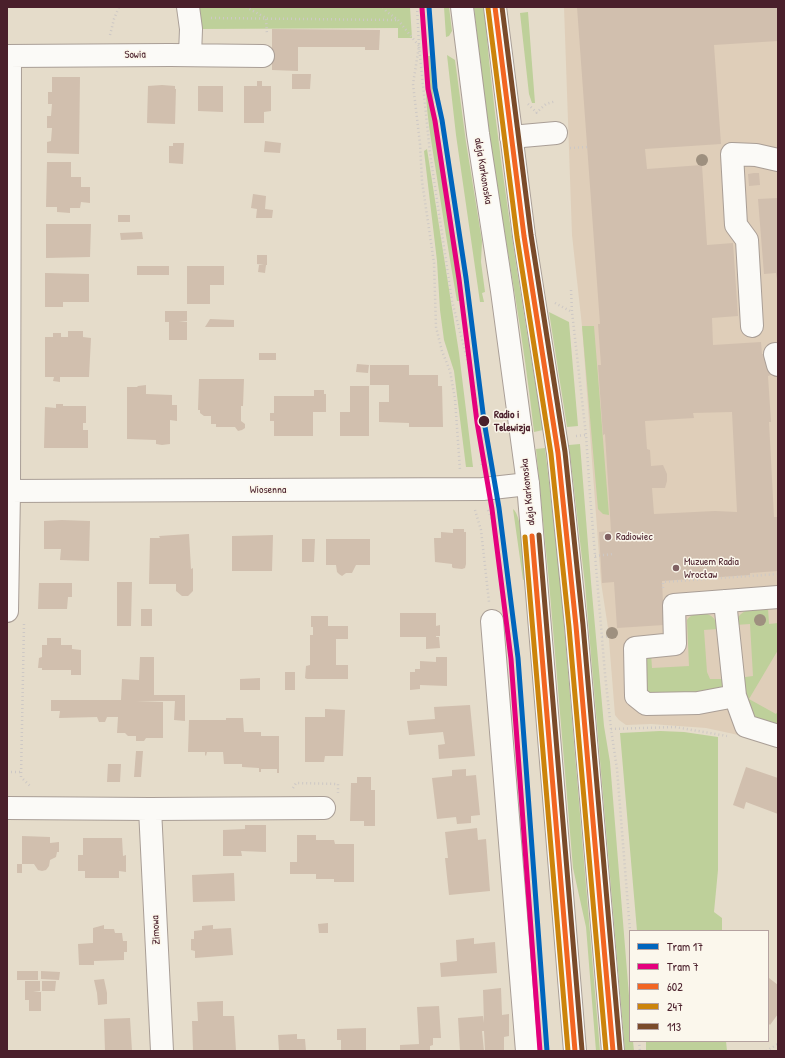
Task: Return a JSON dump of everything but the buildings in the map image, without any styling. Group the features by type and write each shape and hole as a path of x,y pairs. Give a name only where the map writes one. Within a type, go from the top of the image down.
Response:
{"street":[{"name":"aleja Karkonoska","path":"462,7 478,134 503,299 528,484 575,1051"},
{"path":"495,7 524,236 558,453 576,626 613,1051"},
{"path":"189,12 190,55"},
{"name":"Sowia","path":"9,56 190,55 265,48"},
{"path":"9,56 8,491 15,616"},
{"path":"511,137 556,132"},
{"path":"752,326 747,240 736,226 732,154 756,155 778,160"},
{"name":"Wiosenna","path":"8,491 483,489 528,484"},
{"path":"735,696 698,703 646,704 636,696 635,648 675,644 674,606 778,597"},
{"path":"725,601 735,696 746,726 778,736"},
{"path":"492,620 527,1051"},
{"path":"7,808 324,808"},
{"name":"Zimowa","path":"150,809 162,1051"}],"path":[{"path":"110,41 111,29 119,7"},
{"path":"246,7 266,18"},
{"path":"383,7 398,20 419,46 413,84 420,144 422,181 434,263 436,327 442,351 450,371 455,399 460,468 481,530 492,620"},
{"path":"417,7 419,46 430,153 452,301 474,386 481,438 481,473"},
{"path":"189,12 266,18 398,20"},
{"path":"265,48 266,18"},
{"path":"532,117 546,104 556,101"},
{"path":"576,148 587,147"},
{"path":"571,290 572,312 586,435 602,637 611,729 617,769 630,930"},
{"path":"481,448 486,447"},
{"path":"486,504 493,522 504,609 492,620"},
{"path":"595,556 612,554"},
{"path":"15,616 21,777 52,808"},
{"path":"602,637 608,636"},
{"path":"611,729 675,727 728,736"},
{"path":"7,772 21,772"},
{"path":"766,1051 778,1044"}],"shaded area":[{"path":"564,7 778,7 778,745 706,728 651,724 626,725 615,715 608,628 601,582 582,326 572,235"}],"green space":[{"path":"195,7 410,7 412,38 398,38 398,28 201,29"},
{"path":"444,7 449,7 452,31 449,36 446,37"},
{"path":"474,7 484,7 502,166 517,272 543,430 534,432 520,329 492,157"},
{"path":"528,12 535,103 532,103 529,94 520,13"},
{"path":"447,55 455,60 466,142 482,241 481,262 485,292 482,293 484,302 480,302 456,135"},
{"path":"428,56 430,56 437,143 461,301 457,301 429,125 426,97 426,69"},
{"path":"427,149 459,353 473,467 466,467 454,371 444,340 440,310 437,261 424,151"},
{"path":"549,312 569,322 578,426 567,427"},
{"path":"582,326 594,326 609,515 603,514 598,509"},
{"path":"580,444 604,726 610,762 629,996 629,1042 633,1042 634,1051 625,1051 585,585 569,445"},
{"path":"545,448 560,577 600,1051 596,1051 586,927 573,868 549,582 536,449"},
{"path":"513,509 519,521 521,531 525,579 523,580"},
{"path":"768,608 769,624 778,623 778,650 749,699 776,714 778,711 778,730 756,722 738,678 753,676 750,624 735,625 737,619 747,610"},
{"path":"703,613 712,616 718,629 704,630 707,672 710,679 722,679 722,692 645,694 642,659 651,653 652,668 689,666 687,620 692,615"},
{"path":"660,731 684,732 718,737 718,870 714,912 722,918 722,930 637,930 620,733"},
{"path":"646,1042 726,1042 727,1051 646,1051"}],"tram line":[{"name":"17","path":"429,7 435,88 442,120 466,278 484,421 499,508 518,658 547,1051"},
{"name":"7","path":"422,8 428,89 435,121 459,279 477,422 492,509 511,659 540,1051"}],"transit line":[{"name":"602","path":"495,7 524,236 558,453 576,626 613,1051"},
{"name":"113","path":"502,7 531,235 565,452 583,625 620,1050"},
{"name":"247","path":"488,8 517,237 551,454 569,627 606,1051"},
{"name":"113","path":"539,535 582,1050"},
{"name":"602","path":"532,536 575,1051"},
{"name":"247","path":"525,537 568,1051"}],"place":[{"name":"Radio i Telewizja","path":"484,421"},
{"name":"Radiowiec","path":"608,537"},
{"name":"Muzuem Radia Wrocław","path":"676,568"}]}
